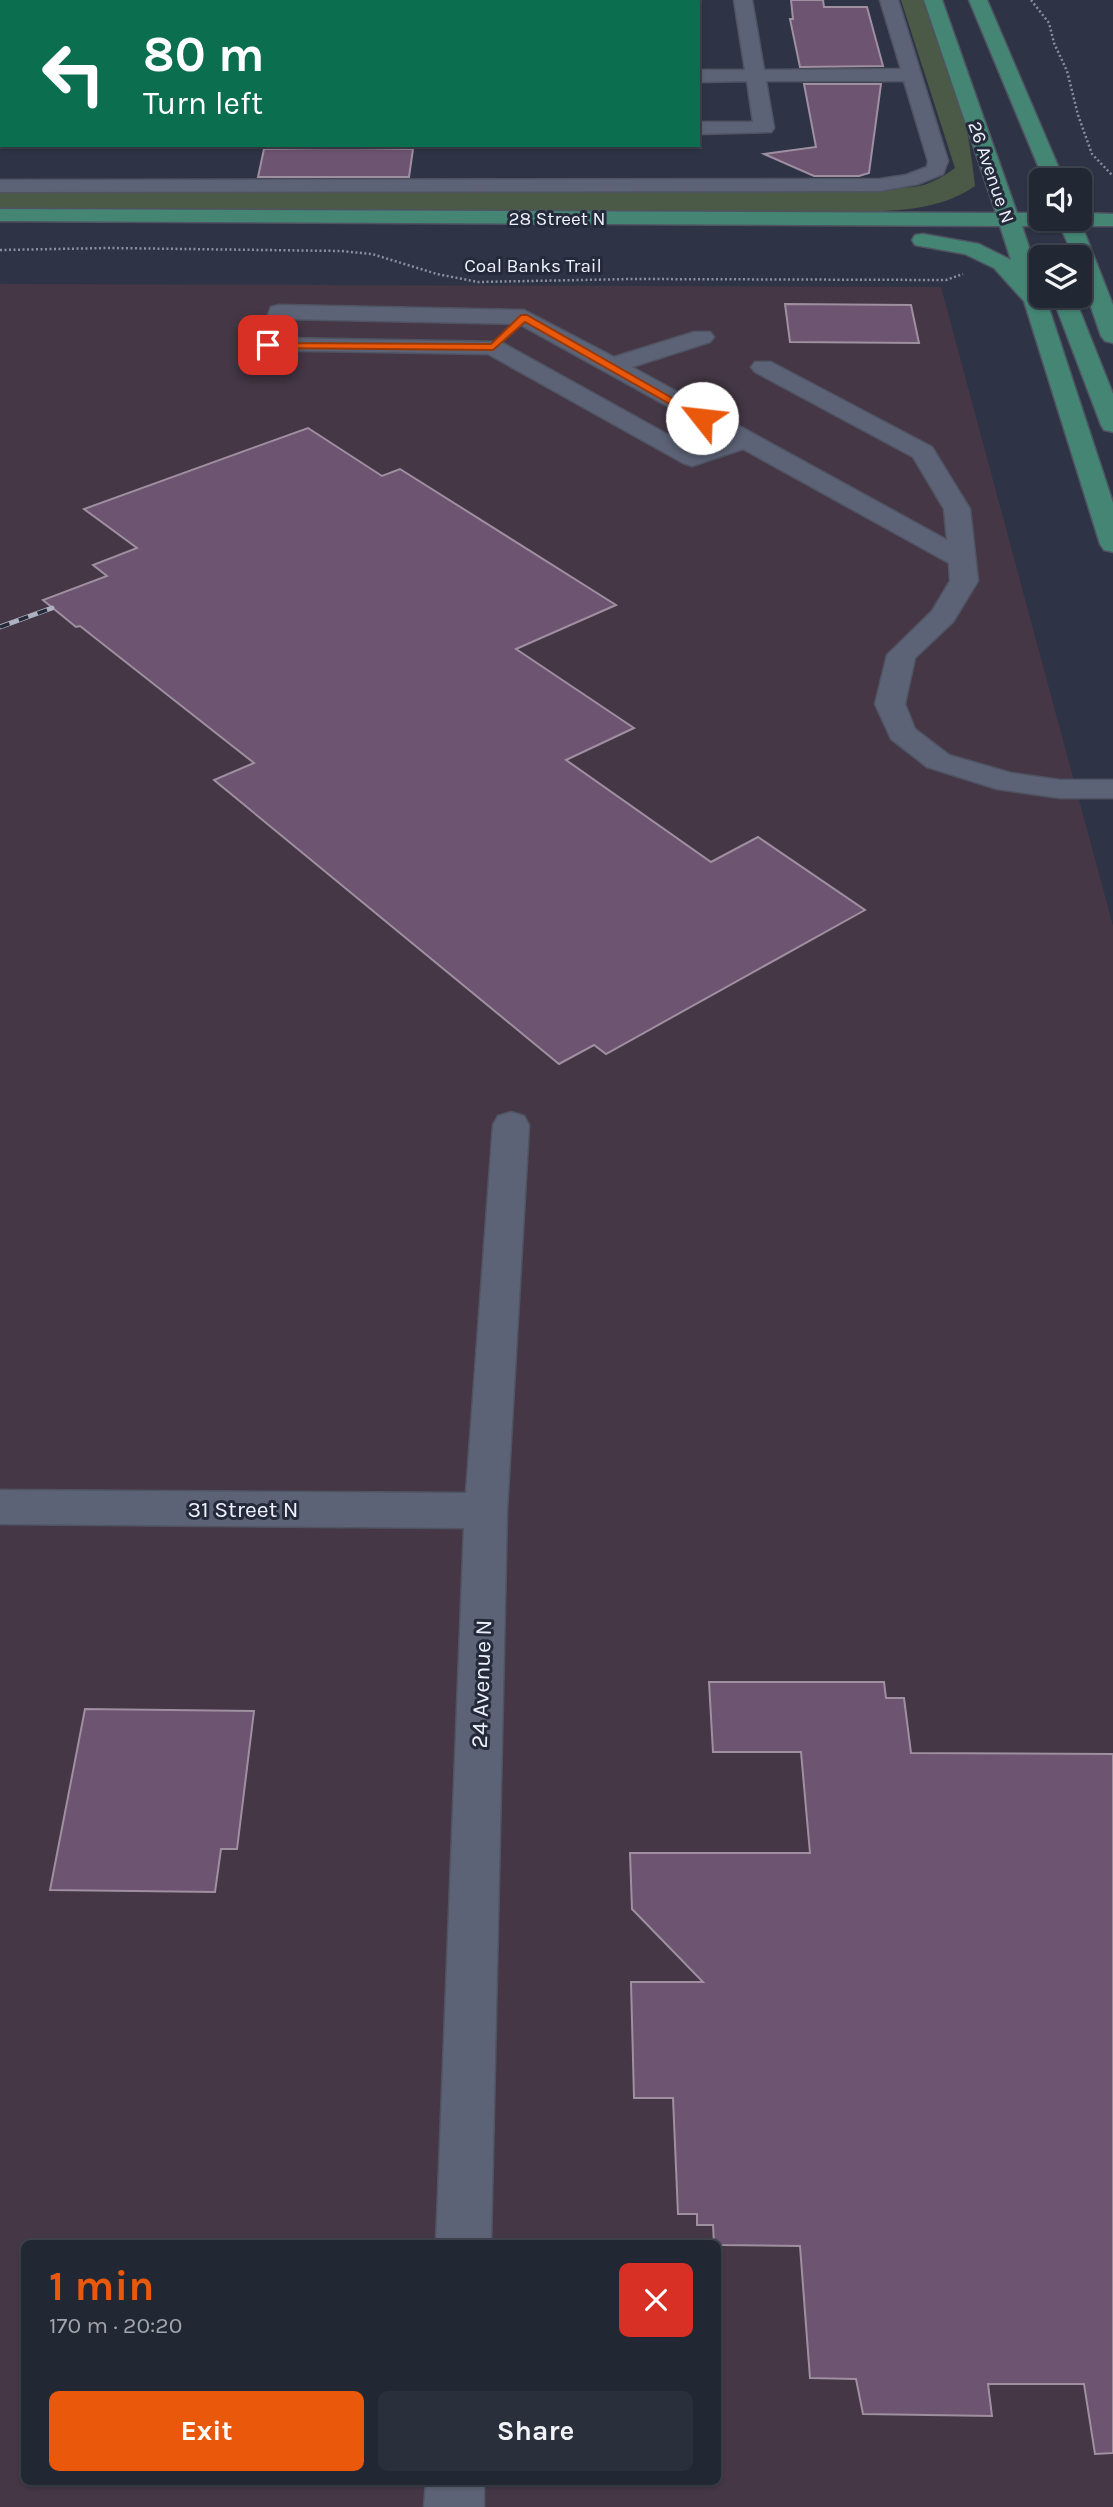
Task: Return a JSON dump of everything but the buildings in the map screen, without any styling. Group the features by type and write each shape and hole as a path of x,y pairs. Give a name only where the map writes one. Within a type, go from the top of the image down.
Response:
{"main road":[{"name":"26 Avenue N","path":"933,0 949,45 991,139 1029,204"},
{"path":"978,0 1052,168"},
{"path":"848,219 933,210 968,197 983,187 991,139"},
{"path":"1092,202 1113,206"},
{"name":"28 Street N","path":"0,215 848,219 1029,228"},
{"name":"28 Street N","path":"1092,223 1113,220"},
{"path":"678,239 841,232 1029,229"},
{"name":"28 Street N","path":"568,239 923,240 1029,230"},
{"path":"1092,230 1113,231"},
{"name":"26 Avenue N","path":"1046,231 1093,280 1113,336"},
{"name":"28 Street N","path":"1057,231 1113,240"},
{"path":"923,240 971,249 1002,263 1029,293"},
{"path":"1093,280 1100,263 1113,258"},
{"name":"26 Avenue N","path":"1038,308 1113,544"},
{"path":"1068,308 1113,425"}],"street":[{"path":"700,128 764,128 743,0"},
{"path":"0,186 889,184 925,175 936,170 937,165 889,0"},
{"path":"700,76 912,75"},
{"path":"744,440 692,458 493,347 268,345 279,312 524,317 961,559"},
{"path":"493,347 524,317"},
{"path":"610,366 702,337"},
{"path":"763,367 923,452 957,509 964,581 943,616 901,655 891,704 902,733 938,761 1009,782 1060,789 1113,789"},
{"path":"1060,789 1113,811"},
{"name":"24 Avenue N","path":"463,2240 486,1511 511,1125"},
{"name":"31 Street N","path":"0,1507 486,1511"},
{"path":"454,2507 455,2485"}],"path":[{"path":"1031,0 1049,23 1054,43 1067,71 1078,116 1092,155 1113,176"},
{"name":"Coal Banks Trail","path":"0,250 109,248 341,251 372,254 437,274 478,282 632,279 946,280 961,276 967,271"}],"shaded area":[{"path":"0,284 941,287 1113,926 1113,2507 0,2507"}],"green space":[{"path":"901,0 933,0 954,69 972,162 975,186 960,195 929,206 845,213 0,210 0,189 889,184 915,187 940,178 955,168"}],"railway":[{"path":"0,627 52,608"}],"route":[{"path":"268,345 493,347 524,317 702,418"}]}
